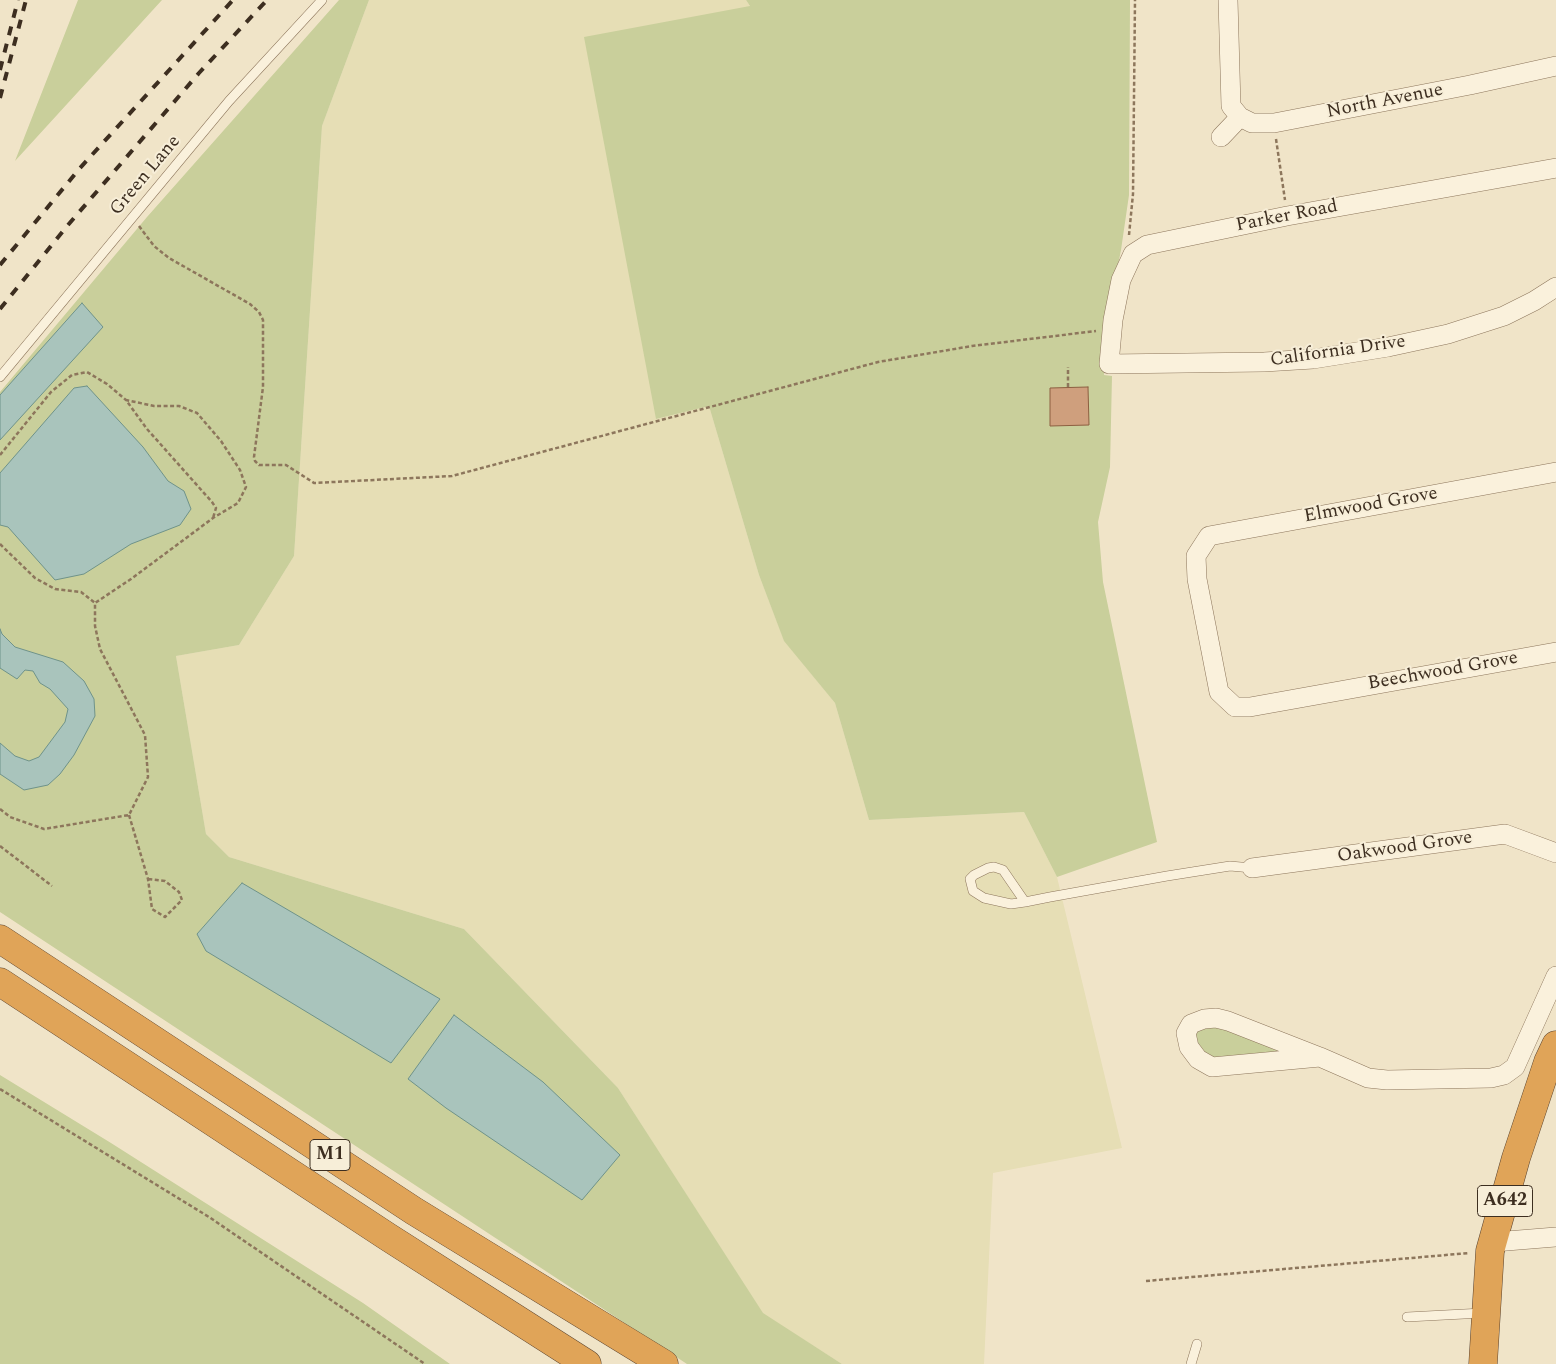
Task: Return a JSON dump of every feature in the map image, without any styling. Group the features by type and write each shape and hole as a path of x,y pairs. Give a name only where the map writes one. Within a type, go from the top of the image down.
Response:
{"highway":[{"name":"M1","path":"0,939 414,1211 664,1364"},
{"name":"M1","path":"0,982 388,1237 587,1364"},
{"name":"A642","path":"1483,1364 1492,1247 1516,1158 1548,1062 1556,1045"}],"street":[{"path":"1221,137 1240,117 1230,106 1228,0"},
{"name":"North Avenue","path":"1240,117 1252,123 1274,123 1450,89 1556,66"},
{"name":"Parker Road","path":"1133,254 1147,245 1287,216 1556,168"},
{"path":"1112,330 1121,280 1133,254"},
{"name":"California Drive","path":"1112,330 1109,364 1264,362 1313,359 1388,347 1448,334 1504,316 1534,301 1556,287"},
{"name":"Elmwood Grove","path":"1196,556 1208,536 1556,472"},
{"name":"Beechwood Grove","path":"1196,556 1197,579 1219,692 1235,707 1250,707 1556,652"},
{"name":"Oakwood Grove","path":"1252,868 1505,834 1556,853"},
{"path":"1320,1057 1212,1067 1198,1059 1189,1047 1186,1033 1191,1024 1204,1019 1216,1018 1320,1057 1368,1078 1387,1080 1492,1078 1504,1076 1515,1067 1556,976"},
{"path":"1492,1247 1556,1237"}],"lane":[{"name":"Green Lane","path":"0,377 229,101 322,0"},
{"path":"1025,902 1004,870 994,867 988,868 974,874 970,879 973,891 984,898 1010,904 1025,902 1230,866 1252,868"},
{"path":"1407,1317 1486,1313"},
{"path":"1191,1364 1197,1344"}],"path":[{"path":"1133,254 1129,238 1134,194 1135,0"},
{"path":"1274,123 1287,216"},
{"path":"132,218 154,246 169,258 250,304 259,312 263,320 263,387 254,457 255,462 259,465 286,465 314,483 452,476 878,362 972,346 1112,330"},
{"path":"1068,367 1068,388"},
{"path":"0,455 51,392 72,375 87,372 107,384 126,400 147,429 212,502 216,508 213,518"},
{"path":"95,603 131,579 213,518 238,503 246,487 240,470 221,441 197,413 179,406 154,406 126,400"},
{"path":"0,544 35,578 55,589 81,592 95,603"},
{"path":"95,603 95,626 100,649 146,735 148,777 129,815 148,879 152,908 165,917 182,900 179,892 165,881 148,879"},
{"path":"0,809 10,816 44,829 129,815"},
{"path":"0,846 52,886"},
{"path":"0,1089 209,1217 425,1364"},
{"path":"1146,1281 1492,1247"}],"shaded area":[{"path":"369,0 746,0 750,6 656,419 709,406 759,575 784,640 835,703 869,820 1024,812 1057,877 1122,1148 993,1173 984,1364 842,1364 763,1314 618,1088 464,929 229,857 206,834 176,656 239,645 294,556 322,126"}],"green space":[{"path":"78,0 162,0 15,161"},
{"path":"339,0 369,0 322,126 294,556 239,645 176,656 206,834 229,857 464,929 618,1088 763,1313 842,1364 687,1364 0,912 0,392 147,217"},
{"path":"746,0 1130,0 1129,195 1109,311 1104,375 1112,376 1110,467 1098,522 1103,582 1157,842 1057,877 1024,812 869,820 835,703 784,641 759,575 709,406 656,419 584,37 750,6"},
{"path":"1204,1019 1320,1057 1198,1059 1191,1024"},
{"path":"0,1075 363,1303 450,1364 0,1364"}],"water":[{"path":"82,303 103,327 0,440 0,395"},
{"path":"87,386 143,447 168,481 184,491 191,509 180,525 131,544 84,574 55,580 8,527 0,525 0,473 74,388"},
{"path":"0,629 2,634 15,647 63,662 84,681 94,699 95,716 74,755 60,774 48,785 24,790 0,774 0,743 15,756 29,761 39,757 65,722 68,709 50,689 40,683 33,671 25,670 17,679 0,668"},
{"path":"242,883 440,999 391,1063 206,951 197,934"},
{"path":"454,1015 543,1082 620,1155 582,1200 446,1108 408,1079"}],"building":[{"path":"1088,387 1089,425 1050,426 1050,388"}],"railway":[{"path":"0,70 18,0"},
{"path":"0,98 26,0"},
{"path":"0,265 80,168 233,0"},
{"path":"0,309 68,225 199,73 267,0"}]}
